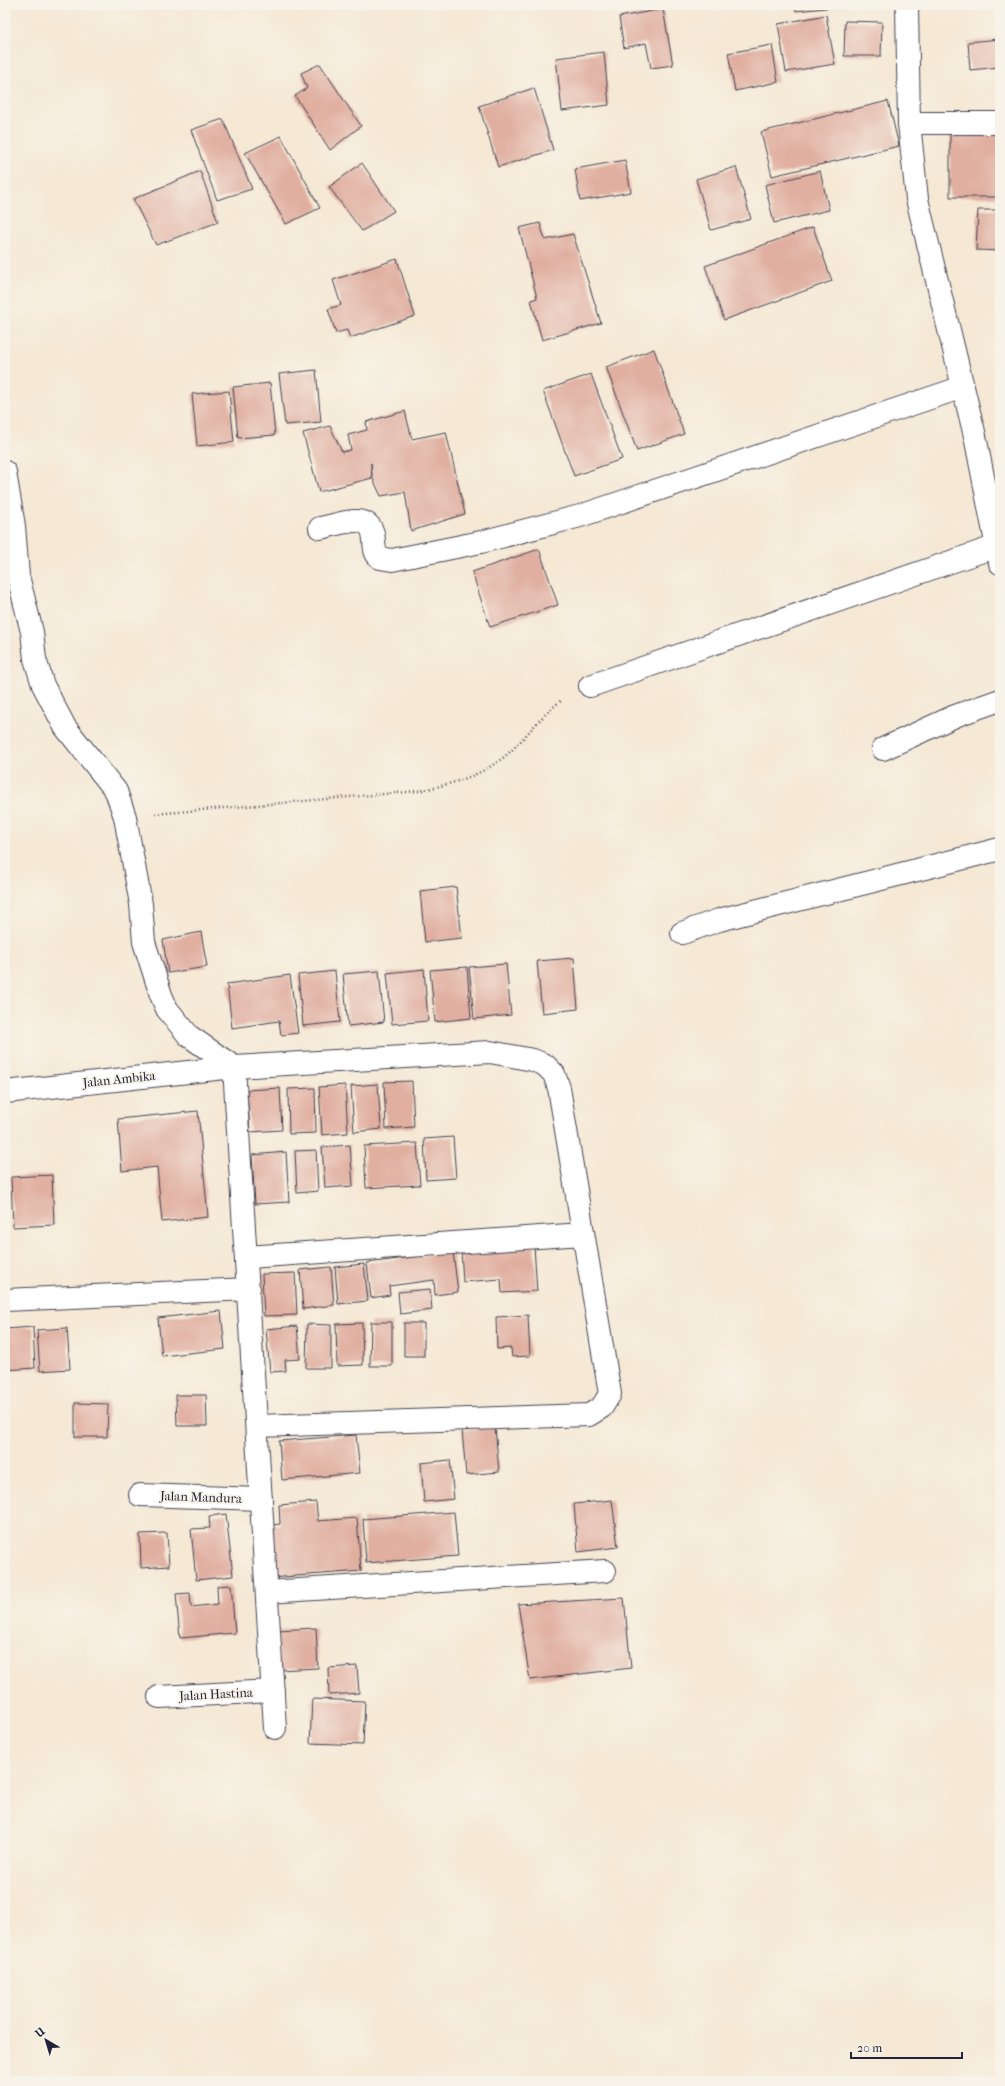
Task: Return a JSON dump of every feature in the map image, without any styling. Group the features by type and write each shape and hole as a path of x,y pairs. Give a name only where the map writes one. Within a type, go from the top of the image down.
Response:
{"street":[{"path":"590,686 998,554 975,436 917,199 909,123 907,5"},
{"path":"909,123 1000,123"},
{"path":"320,528 358,520 367,522 374,531 375,552 380,558 386,560 481,542 580,516 963,387"},
{"path":"5,472 14,526 18,576 32,632 35,659 43,685 65,727 116,792 125,817 141,904 144,942 160,995 167,1009 189,1036 234,1067 249,1289 275,1728"},
{"path":"883,749 955,716 1000,700"},
{"path":"682,933 719,920 1000,849"},
{"name":"Jalan Ambika","path":"5,1092 234,1067 490,1052 539,1063 554,1074 559,1088 610,1394 602,1408 589,1415 257,1426"},
{"path":"247,1257 583,1234"},
{"path":"5,1300 249,1289"},
{"name":"Jalan Mandura","path":"140,1495 261,1499"},
{"path":"267,1592 604,1571"},
{"name":"Jalan Hastina","path":"159,1697 273,1690"}],"path":[{"path":"125,817 418,791 449,784 472,776 496,763 511,750 552,708 565,698 590,686"}],"building":[{"path":"795,5 846,5 846,6 796,11"},
{"path":"663,9 673,65 651,68 646,43 624,48 619,17"},
{"path":"826,15 835,64 786,72 778,24"},
{"path":"845,21 882,22 881,56 844,56"},
{"path":"1000,39 1000,67 970,70 968,42"},
{"path":"772,45 778,82 735,91 728,53"},
{"path":"604,52 609,105 562,111 556,58"},
{"path":"320,64 361,126 330,150 295,96 307,88 301,73"},
{"path":"534,88 553,150 498,167 479,106"},
{"path":"888,101 899,146 772,176 761,132"},
{"path":"223,119 252,189 217,200 191,130"},
{"path":"1000,130 1000,197 950,197 950,131"},
{"path":"281,136 320,208 286,224 245,153"},
{"path":"625,160 631,192 580,201 575,169"},
{"path":"362,163 394,211 362,231 329,187"},
{"path":"736,167 751,219 711,230 696,179"},
{"path":"200,171 218,222 156,245 133,199"},
{"path":"820,171 829,210 774,223 765,185"},
{"path":"978,210 1000,210 1000,251 976,250"},
{"path":"540,223 545,240 573,234 601,323 542,340 531,300 537,298 519,228"},
{"path":"813,227 832,281 724,320 705,266"},
{"path":"397,259 415,316 350,338 347,330 336,333 328,309 341,305 333,280"},
{"path":"654,349 684,434 637,451 606,367"},
{"path":"316,370 321,422 285,425 279,374"},
{"path":"591,374 622,459 574,476 543,391"},
{"path":"270,383 275,435 238,438 233,387"},
{"path":"229,391 234,442 197,446 192,394"},
{"path":"405,411 412,439 446,432 465,514 411,531 405,492 381,496 372,477 371,463 372,478 319,492 303,433 330,426 342,452 351,450 348,435 367,430 366,422"},
{"path":"539,549 558,605 490,627 472,572"},
{"path":"456,887 462,938 425,942 420,891"},
{"path":"201,932 207,967 168,973 163,940"},
{"path":"574,958 578,1009 542,1013 537,961"},
{"path":"506,964 511,1015 474,1019 469,967"},
{"path":"467,967 471,1018 435,1022 430,970"},
{"path":"424,969 428,1021 392,1024 387,973"},
{"path":"335,971 340,1022 303,1026 298,975"},
{"path":"379,971 384,1022 348,1026 343,974"},
{"path":"290,975 298,1033 281,1035 279,1021 232,1028 227,984"},
{"path":"412,1081 414,1127 386,1129 384,1082"},
{"path":"378,1084 381,1129 354,1132 351,1086"},
{"path":"345,1085 348,1133 322,1135 319,1087"},
{"path":"280,1088 282,1130 250,1132 247,1090"},
{"path":"315,1088 316,1133 289,1134 288,1089"},
{"path":"198,1111 208,1217 162,1222 157,1167 122,1171 118,1119"},
{"path":"453,1137 456,1178 426,1180 424,1139"},
{"path":"417,1143 420,1185 366,1188 364,1146"},
{"path":"350,1145 353,1186 325,1188 322,1147"},
{"path":"316,1150 318,1191 297,1193 295,1151"},
{"path":"286,1152 289,1202 255,1204 252,1155"},
{"path":"52,1175 54,1225 13,1227 11,1177"},
{"path":"534,1246 537,1291 502,1293 501,1279 463,1282 461,1250"},
{"path":"453,1252 458,1292 435,1295 434,1280 389,1286 390,1295 371,1298 367,1263"},
{"path":"364,1264 368,1301 338,1304 335,1267"},
{"path":"331,1267 334,1305 303,1309 300,1270"},
{"path":"295,1273 297,1315 264,1316 262,1274"},
{"path":"430,1289 432,1310 400,1314 398,1292"},
{"path":"221,1311 225,1349 162,1356 158,1318"},
{"path":"528,1315 530,1356 512,1357 511,1348 497,1349 496,1317"},
{"path":"371,1322 392,1322 392,1366 370,1366"},
{"path":"362,1323 363,1365 337,1366 336,1324"},
{"path":"404,1323 424,1323 424,1356 404,1356"},
{"path":"307,1324 331,1325 331,1368 306,1368"},
{"path":"297,1326 300,1359 285,1360 286,1371 270,1372 266,1329"},
{"path":"33,1327 35,1368 5,1370 5,1329"},
{"path":"67,1328 70,1369 40,1371 37,1330"},
{"path":"176,1395 206,1395 207,1426 177,1426"},
{"path":"75,1403 108,1404 107,1437 75,1437"},
{"path":"495,1427 499,1472 466,1475 462,1430"},
{"path":"356,1435 360,1473 282,1480 279,1441"},
{"path":"450,1460 454,1499 424,1502 421,1463"},
{"path":"612,1500 618,1547 578,1552 574,1504"},
{"path":"316,1502 318,1521 357,1518 361,1571 270,1578 266,1526 280,1524 279,1505"},
{"path":"454,1512 458,1556 366,1563 363,1519"},
{"path":"226,1514 233,1576 196,1580 191,1529 210,1528 209,1516"},
{"path":"167,1533 169,1566 141,1568 140,1534"},
{"path":"231,1585 235,1633 180,1638 176,1594 190,1593 191,1607 218,1604 217,1586"},
{"path":"624,1598 631,1668 530,1680 518,1604"},
{"path":"316,1628 318,1668 278,1670 277,1630"},
{"path":"357,1666 359,1693 329,1695 328,1668"},
{"path":"312,1699 365,1701 363,1745 310,1743"}]}
